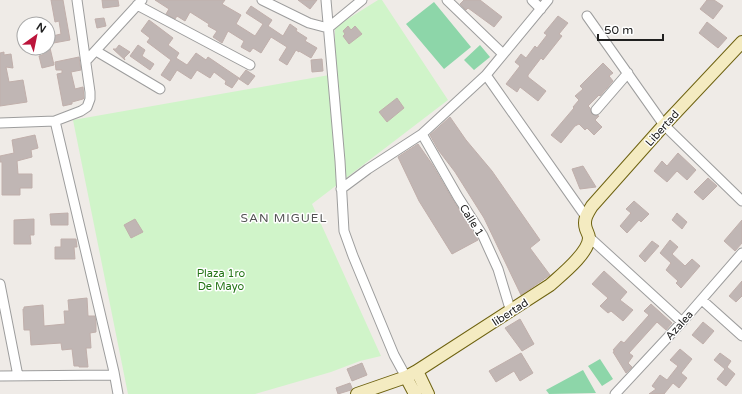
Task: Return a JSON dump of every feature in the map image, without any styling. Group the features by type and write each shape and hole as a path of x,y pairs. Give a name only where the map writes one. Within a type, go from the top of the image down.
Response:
{"main road":[{"name":"Libertad","path":"586,217 592,206 664,125 742,42"},
{"path":"586,217 586,226 589,237"},
{"name":"libertad","path":"357,394 412,374 511,312 550,285 568,269 587,246 589,237"},
{"path":"412,374 415,394"},
{"path":"412,374 428,394"}],"street":[{"path":"0,123 55,121 81,111 87,107 90,99 90,92 77,0"},
{"path":"262,0 309,23 328,28"},
{"path":"326,0 344,231 350,250 394,355 412,374"},
{"path":"328,28 362,0"},
{"path":"447,0 503,54"},
{"path":"532,0 541,9"},
{"path":"341,189 368,169 422,134 486,75 548,0"},
{"path":"86,61 139,3 250,65"},
{"path":"587,16 664,125 742,201"},
{"path":"96,51 160,89"},
{"path":"596,110 628,73"},
{"path":"486,75 586,217"},
{"path":"55,121 118,394"},
{"name":"Calle 1","path":"422,134 458,197 483,236 498,269 511,312"},
{"path":"589,237 682,322"},
{"name":"Azalea","path":"615,394 702,300 742,253"},
{"path":"0,284 18,376"},
{"path":"702,300 742,336"},
{"path":"0,376 114,375"}],"green space":[{"name":"Plaza 1ro De Mayo","path":"378,0 382,0 448,100 312,204 381,356 360,361 331,372 255,394 128,394 73,120 335,74 335,27"},
{"path":"434,2 471,47 444,69 406,24"},
{"path":"480,45 490,57 474,70 464,60"},
{"path":"600,359 613,379 602,386 588,366"},
{"path":"583,370 596,393 549,394 546,390"}],"building":[{"path":"51,0 63,0 70,40 56,43 56,35 61,34 59,21 56,22 56,16 54,16"},
{"path":"102,0 118,0 119,6 103,8"},
{"path":"155,0 225,0 222,4 241,15 236,24 255,36 263,24 246,13 251,6 272,20 268,26 283,36 290,24 297,29 296,31 307,38 305,41 317,48 311,58 296,50 287,65 279,60 287,47 271,37 261,53 253,48 250,52 241,47 244,41 228,31 222,43 213,37 217,31 208,26 209,24 190,12 185,21 177,16 175,19 166,14 169,9"},
{"path":"298,0 317,0 310,9"},
{"path":"464,0 480,0 502,17 494,27 468,8 466,10 460,4"},
{"path":"707,0 714,0 723,6 713,19 700,9"},
{"path":"558,16 568,23 559,34 562,36 543,60 541,58 528,75 528,77 546,91 538,101 520,87 517,92 506,84 520,66 515,62 521,54 526,58 535,46 537,48 547,35 544,33"},
{"path":"104,18 106,26 97,28 95,19"},
{"path":"149,20 173,38 168,45 179,53 176,58 187,65 196,53 206,60 208,57 239,78 232,88 225,84 226,81 214,72 210,78 197,70 191,79 177,70 170,81 161,75 171,60 147,42 150,38 141,31"},
{"path":"707,22 727,38 718,48 699,33"},
{"path":"348,26 351,30 355,26 362,34 349,44 343,36 345,34 343,31"},
{"path":"119,45 130,52 124,58 125,60 113,49 116,49"},
{"path":"138,45 145,50 142,56 154,64 150,70 130,56"},
{"path":"4,52 4,55 11,54 13,68 6,67 9,82 23,80 27,102 0,106 0,53"},
{"path":"39,56 52,56 54,65 42,68"},
{"path":"79,57 81,70 71,72 75,89 83,87 84,98 72,102 72,104 63,106 57,74 62,73 62,70 56,70 55,62"},
{"path":"322,59 323,71 312,72 311,60"},
{"path":"603,63 613,73 609,76 613,81 600,96 599,95 588,106 592,114 599,116 595,120 602,127 594,135 587,128 585,130 579,124 575,126 561,143 551,135 579,100 575,96 583,89 580,86"},
{"path":"246,70 255,76 248,85 239,79"},
{"path":"397,98 404,108 387,122 379,112"},
{"path":"450,117 466,140 492,171 540,240 530,248 550,275 521,295 484,218 430,135"},
{"path":"35,135 38,148 31,150 32,157 17,161 18,174 32,174 32,188 20,188 20,195 2,195 2,162 0,162 0,156 14,153 12,140"},
{"path":"418,144 432,164 478,240 452,254 419,201 398,157"},
{"path":"678,153 696,170 687,180 677,171 667,182 654,171 662,161 667,166"},
{"path":"583,166 596,187 580,189 572,169"},
{"path":"708,178 717,186 703,200 694,192"},
{"path":"634,201 649,214 641,222 639,220 627,233 620,226 631,213 626,209"},
{"path":"68,213 68,225 51,225 50,214"},
{"path":"677,213 687,222 682,229 672,220"},
{"path":"34,219 34,235 30,235 31,244 14,244 14,220"},
{"path":"135,219 143,232 131,238 124,225"},
{"path":"742,220 742,243 735,251 724,241"},
{"path":"61,239 76,239 77,247 74,247 75,259 55,259 55,247 61,247"},
{"path":"670,240 678,247 672,254 685,266 692,259 700,266 681,288 676,283 678,281 666,270 671,263 660,253"},
{"path":"652,241 659,246 645,262 639,256"},
{"path":"604,271 627,292 620,300 633,310 623,321 611,311 608,313 600,306 608,298 592,284"},
{"path":"742,281 742,296 736,302 729,296"},
{"path":"87,298 88,316 95,316 96,323 96,332 90,333 91,348 86,348 88,367 74,366 72,349 62,350 61,343 31,345 30,330 24,330 24,307 43,305 44,326 65,324 64,311 69,311 68,300"},
{"path":"651,304 672,323 666,330 657,322 629,353 633,356 628,363 632,367 626,373 613,352 615,351 613,350 621,341 624,343 649,315 644,311"},
{"path":"520,319 534,344 522,351 505,328"},
{"path":"703,322 714,331 703,344 692,335"},
{"path":"680,349 692,359 681,373 687,378 679,388 673,383 664,394 649,394 656,389 652,386 660,375 667,380 678,366 670,360"},
{"path":"521,353 533,373 520,381 514,371 496,382 489,371"},
{"path":"720,353 731,361 727,367 735,374 726,386 717,379 725,369 714,360"},
{"path":"362,363 367,375 352,381 347,369"},
{"path":"350,383 352,388 351,390 338,394 336,388"}],"district":[{"name":"SAN MIGUEL","path":"284,218"}]}
